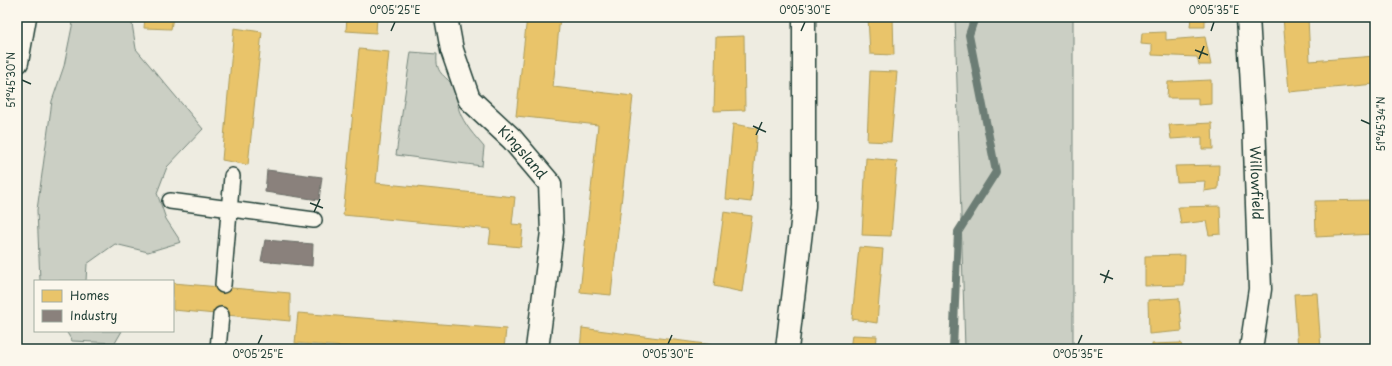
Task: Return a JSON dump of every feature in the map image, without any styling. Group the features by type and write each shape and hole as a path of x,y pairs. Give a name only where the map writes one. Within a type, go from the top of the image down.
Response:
{"street":[{"path":"17,62 25,17"},
{"name":"Kingsland","path":"446,17 452,50 469,99 512,139 550,184 552,232 537,349"},
{"path":"787,349 804,206 804,17"},
{"name":"Willowfield","path":"1248,17 1254,120 1260,289 1251,349"}],"lane":[{"path":"223,285 232,176"},
{"path":"170,201 314,220"},
{"path":"218,349 221,315"}],"shaded area":[{"path":"74,17 131,17 136,49 203,129 167,167 157,193 166,219 181,242 148,252 115,244 87,264 86,280 40,280 37,210 52,101 64,66"},
{"path":"955,17 1073,17 1073,349 965,349"},
{"path":"411,52 437,54 438,67 455,89 458,107 464,121 484,147 482,166 396,155"},
{"path":"67,332 121,332 115,343 72,341"}],"building: Homes":[{"path":"145,17 173,17 171,29 144,28"},
{"path":"347,17 377,17 376,33 346,31"},
{"path":"527,17 560,17 553,87 633,96 611,295 580,292 598,125 516,116"},
{"path":"742,17 742,19 714,18"},
{"path":"868,17 893,17 894,55 870,54"},
{"path":"1191,17 1205,17 1205,27 1190,27"},
{"path":"1283,17 1308,17 1310,61 1375,56 1375,84 1289,92"},
{"path":"234,28 262,32 248,165 222,160"},
{"path":"1166,32 1166,40 1205,37 1211,65 1199,65 1197,57 1152,55 1152,45 1141,44 1142,33"},
{"path":"744,36 745,110 714,111 716,37"},
{"path":"359,49 389,52 376,183 515,197 512,224 523,225 521,247 489,244 491,229 343,215"},
{"path":"870,71 897,72 891,142 867,141"},
{"path":"1211,80 1211,104 1198,105 1198,98 1167,98 1168,82"},
{"path":"1212,123 1213,149 1202,149 1202,137 1171,139 1169,125"},
{"path":"733,124 757,128 751,202 726,199"},
{"path":"866,158 897,161 891,236 862,235"},
{"path":"1219,165 1218,189 1204,191 1205,181 1177,182 1175,166"},
{"path":"1375,200 1375,234 1316,237 1315,201"},
{"path":"1220,206 1221,234 1209,235 1206,221 1181,224 1178,207"},
{"path":"724,212 752,216 742,292 714,286"},
{"path":"859,247 883,249 877,323 852,319"},
{"path":"1185,255 1184,285 1145,286 1145,256"},
{"path":"174,283 290,293 290,321 174,310"},
{"path":"1317,293 1321,349 1298,349 1294,294"},
{"path":"1179,298 1182,331 1149,334 1148,300"},
{"path":"298,313 506,329 504,349 370,349 295,343"},
{"path":"582,328 744,349 580,349"},
{"path":"852,335 877,336 876,349 850,349"},
{"path":"1181,343 1182,349 1152,349 1152,344"}],"building: Industry":[{"path":"267,170 322,177 319,200 265,192"},
{"path":"265,240 313,244 312,266 261,261"}],"waterway":[{"path":"953,349 958,232 996,172 969,35 975,17"}]}
